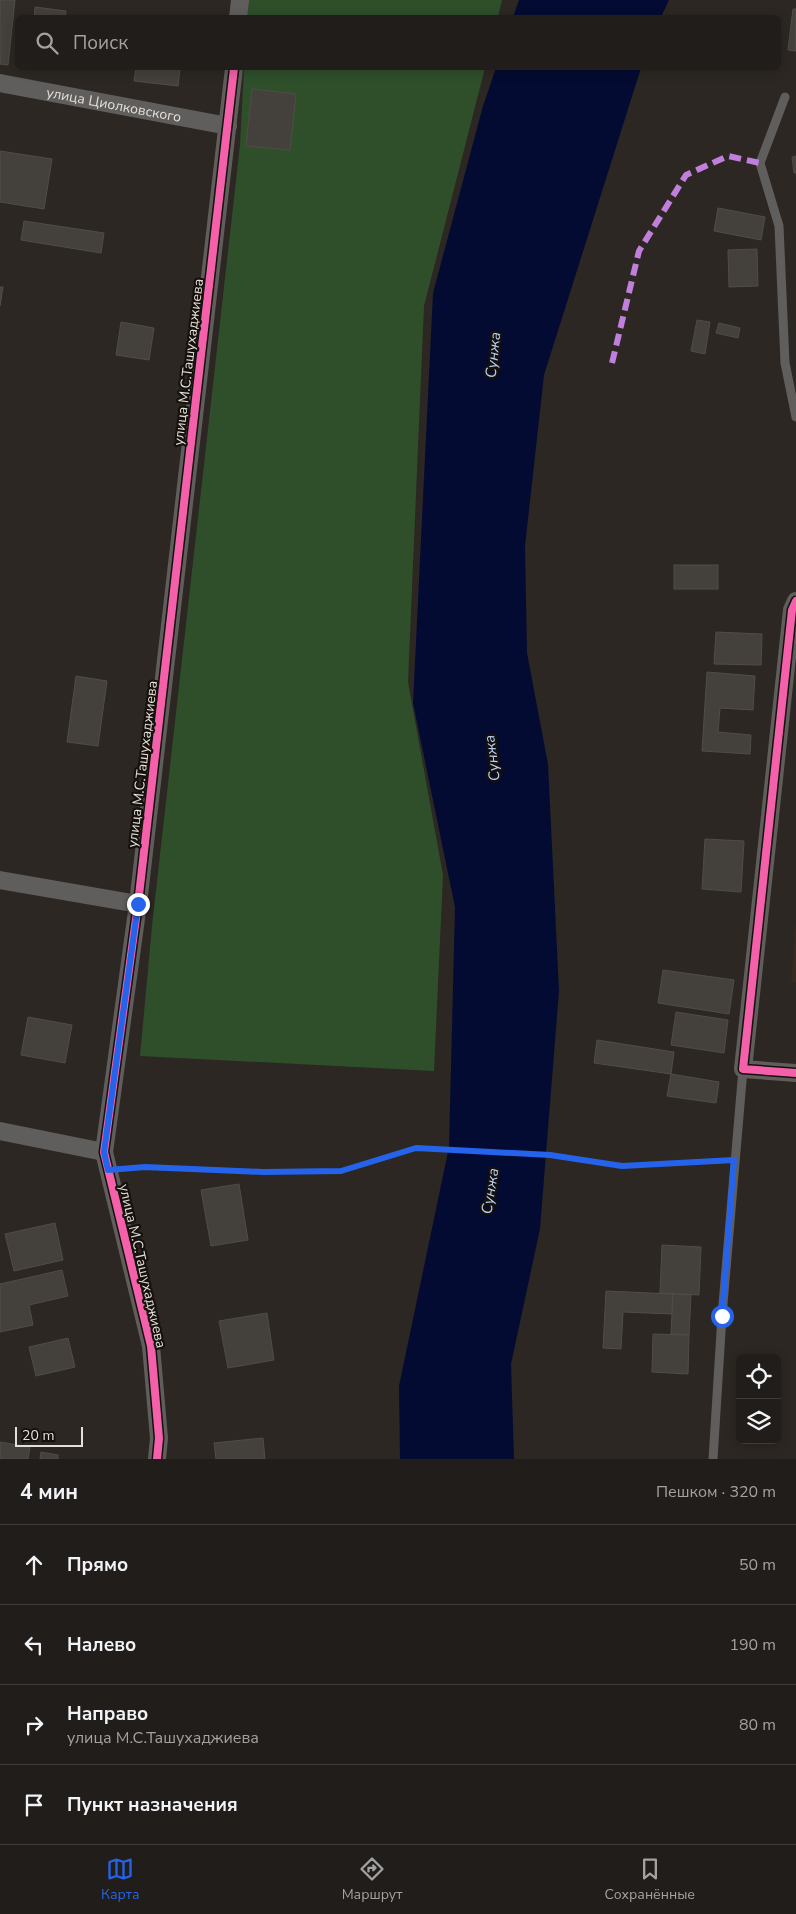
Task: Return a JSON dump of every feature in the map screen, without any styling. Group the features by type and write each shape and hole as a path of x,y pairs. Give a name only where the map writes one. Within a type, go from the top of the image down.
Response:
{"street":[{"path":"238,15 240,0"},
{"name":"улица М.С.Ташухаджиева","path":"157,1459 159,1438 151,1346 104,1152 138,904 234,70"},
{"name":"улица Циолковского","path":"0,83 228,126"},
{"path":"796,601 792,610 744,1069 796,1073"},
{"path":"0,880 138,904"},
{"path":"0,1131 104,1152"}],"lane":[{"path":"785,97 760,163 779,226 786,363 796,417"},
{"path":"713,1459 734,1160 744,1069"}],"path":[{"path":"108,1170 145,1167 263,1172 341,1171 416,1148 550,1155 622,1166 734,1160"}],"shaded area":[{"path":"796,918 796,982 791,982"}],"green space":[{"path":"248,0 502,0 498,15 247,15"},
{"path":"244,70 484,70 424,306 408,682 443,875 434,1071 140,1056 152,926 240,145"}],"water":[{"path":"519,0 669,0 662,15 514,15"},
{"name":"Сунжа","path":"495,70 640,70 544,375 525,546 527,653 548,764 559,991 540,1229 511,1364 514,1459 400,1459 399,1386 449,1147 455,907 413,703 433,293 483,106"}],"building":[{"path":"0,0 15,0 8,65 0,64"},
{"path":"35,7 66,11 65,15 34,15"},
{"path":"793,9 796,9 796,51 788,50"},
{"path":"136,70 180,70 178,86 134,81"},
{"path":"252,89 296,94 290,150 246,146"},
{"path":"0,151 52,159 44,209 0,202"},
{"path":"796,156 796,173 794,173 792,157"},
{"path":"718,208 765,217 761,240 714,231"},
{"path":"24,221 104,233 101,253 21,240"},
{"path":"757,249 758,286 729,287 728,250"},
{"path":"0,287 3,287 0,306"},
{"path":"697,320 710,322 705,354 691,351"},
{"path":"121,322 154,328 149,360 116,355"},
{"path":"719,323 740,328 738,338 716,333"},
{"path":"674,565 718,565 718,589 674,589"},
{"path":"716,632 762,634 761,665 714,664"},
{"path":"707,672 755,676 753,710 720,708 718,732 751,735 750,754 702,751"},
{"path":"76,676 107,681 98,746 67,742"},
{"path":"705,839 744,841 741,892 702,889"},
{"path":"663,970 734,980 729,1014 658,1003"},
{"path":"676,1012 728,1020 724,1053 671,1045"},
{"path":"28,1017 72,1025 65,1063 21,1055"},
{"path":"597,1040 674,1052 671,1074 594,1063"},
{"path":"671,1074 719,1082 716,1103 667,1096"},
{"path":"239,1184 248,1240 211,1246 201,1190"},
{"path":"55,1223 63,1260 14,1271 5,1234"},
{"path":"662,1245 701,1247 699,1295 660,1293"},
{"path":"62,1270 68,1296 29,1305 33,1325 0,1332 0,1284"},
{"path":"606,1291 673,1294 672,1314 623,1312 621,1349 603,1348"},
{"path":"673,1294 691,1295 689,1335 671,1334"},
{"path":"267,1313 274,1360 228,1368 219,1321"},
{"path":"653,1334 689,1335 688,1374 652,1372"},
{"path":"68,1338 75,1367 36,1376 29,1347"},
{"path":"263,1438 265,1459 216,1459 214,1443"},
{"path":"0,1442 30,1447 28,1459 0,1459"},
{"path":"41,1452 58,1455 58,1459 40,1459"}],"marked path":[{"path":"612,363 639,251 686,175 728,156 760,163"}],"cycle path":[{"path":"157,1459 159,1438 151,1346 104,1152 138,904 234,70"},
{"path":"796,601 792,610 743,1069 796,1073"}],"route":[{"path":"138,904 104,1152 108,1170 145,1167 263,1172 341,1171 416,1148 550,1155 622,1166 734,1160 722,1316"}]}
